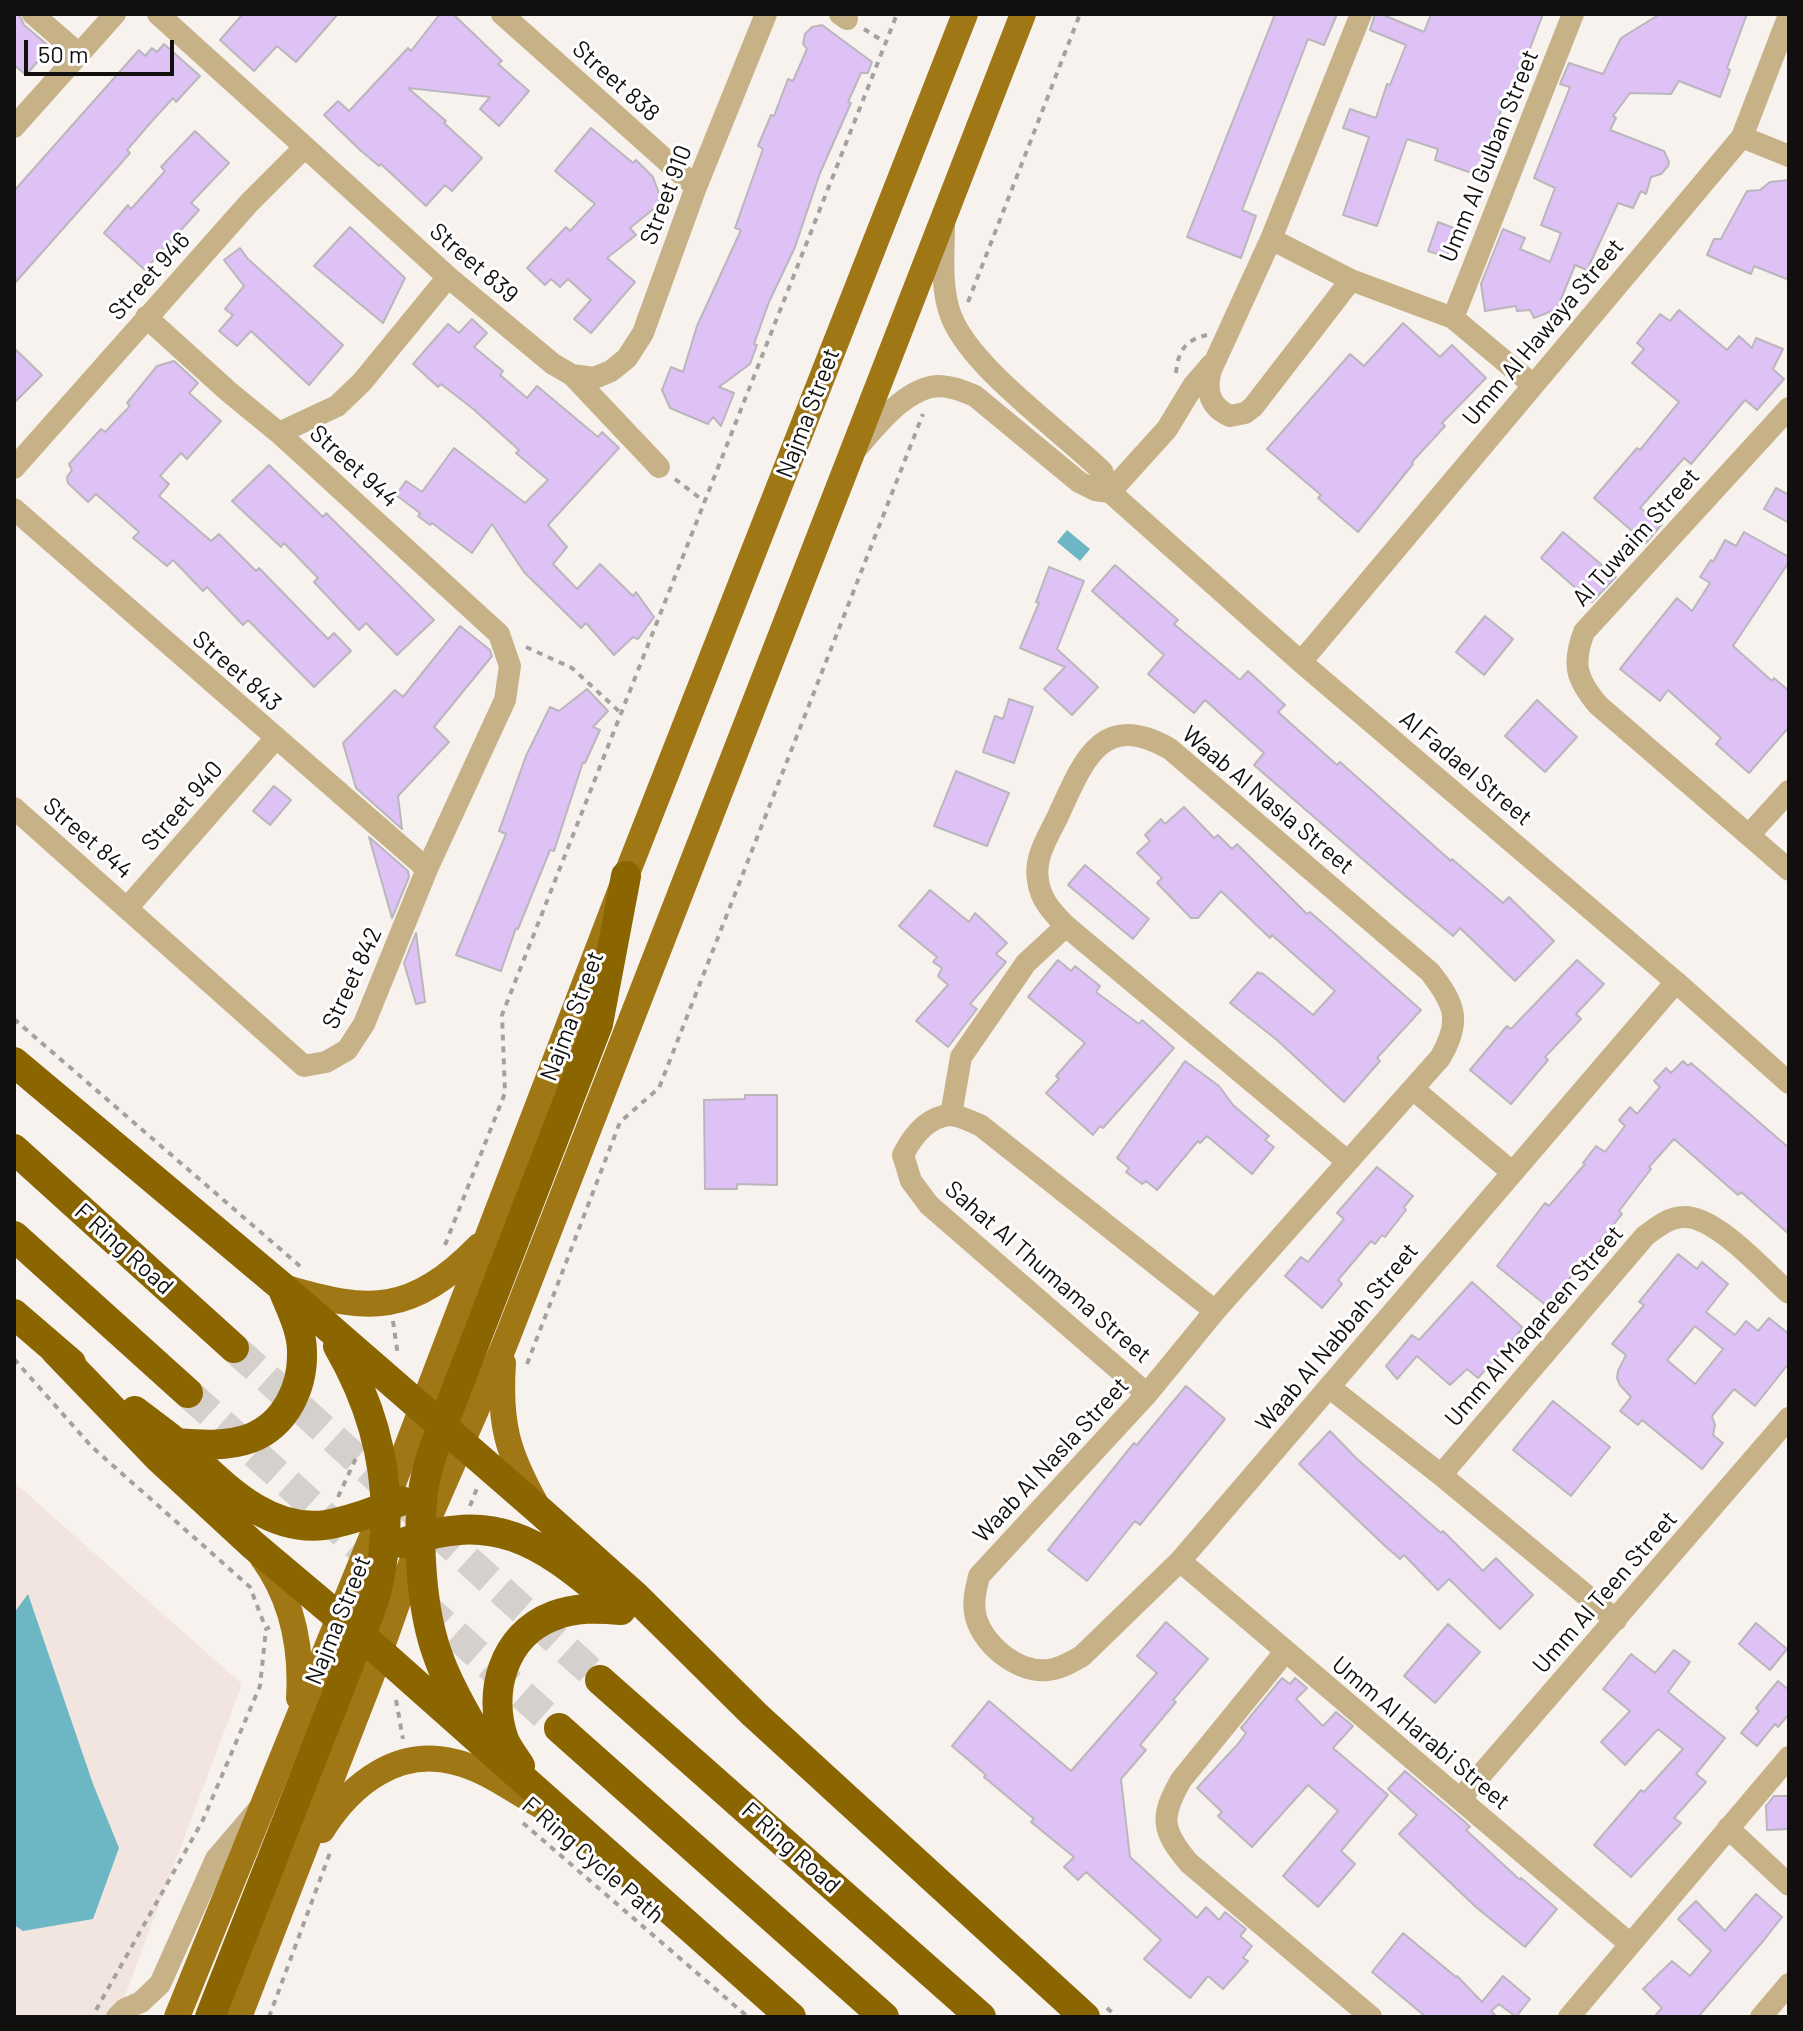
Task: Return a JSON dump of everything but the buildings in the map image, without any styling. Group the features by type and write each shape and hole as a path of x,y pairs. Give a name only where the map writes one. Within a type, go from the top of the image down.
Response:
{"highway":[{"path":"479,1739 437,1655 428,1617 421,1536 433,1488 429,1464 598,1024 626,876"},
{"path":"14,1062 281,1286 540,1511 635,1596 754,1714 1085,2017"},
{"name":"F Ring Road","path":"14,1149 234,1348"},
{"path":"14,1236 188,1393"},
{"path":"176,1443 207,1446 253,1437 275,1422 290,1404 300,1379 302,1349 296,1319 281,1286"},
{"path":"14,1314 55,1350 176,1443 238,1497 283,1522 325,1525 433,1488"},
{"path":"210,2017 376,1593 373,1554 384,1507 381,1450 373,1420 346,1359 327,1327"},
{"path":"55,1350 160,1459 253,1545 479,1739 791,2017"},
{"path":"373,1554 421,1536 444,1531 484,1529 540,1547 573,1568 621,1610 754,1714"},
{"path":"534,1788 505,1742 497,1714 497,1690 503,1666 530,1629 552,1616 592,1608 621,1610"},
{"name":"F Ring Road","path":"600,1680 981,2017"},
{"path":"559,1728 884,2017"}],"main road":[{"name":"Najma Street","path":"441,1427 487,1238 965,14"},
{"name":"Najma Street","path":"384,1507 504,1346 1023,14"},
{"path":"281,1286 348,1304 370,1306 391,1303 440,1281 487,1238"},
{"path":"504,1346 502,1420 515,1465 540,1511"},
{"name":"Najma Street","path":"177,2017 294,1728 360,1635 421,1536"},
{"path":"253,1545 283,1593 299,1646 301,1674 294,1728"},
{"name":"Najma Street","path":"239,2017 297,1870 360,1635"},
{"path":"297,1870 342,1801 378,1772 406,1760 435,1758 457,1762 568,1820"}],"street":[{"path":"33,14 79,54"},
{"path":"14,127 115,14"},
{"path":"158,14 305,147"},
{"name":"Street 838","path":"502,14 696,187"},
{"name":"Street 910","path":"594,378 611,371 627,358 643,333 696,187 766,14"},
{"path":"1351,280 1253,407 1245,413 1230,416 1213,404 1208,381 1215,361 1271,239 1361,14"},
{"name":"Umm Al Gulban Street","path":"1453,318 1573,14"},
{"name":"Umm Al Hawaya Street","path":"1301,662 1742,137 1789,15"},
{"path":"1742,137 1789,156"},
{"name":"Street 839","path":"305,147 448,277 553,364 572,375 594,378"},
{"name":"Street 946","path":"14,468 146,317 305,147"},
{"name":"Al Fadael Street","path":"944,214 945,293 951,316 959,331 990,369 1102,471 1110,492 1301,662 1676,982 1789,1083"},
{"path":"1271,239 1351,280 1453,318 1532,384"},
{"path":"279,433 337,406 362,382 448,277"},
{"name":"Street 944","path":"146,317 279,433 499,634 510,666"},
{"path":"1110,492 1167,429 1193,386 1215,361"},
{"path":"572,375 659,467"},
{"path":"852,454 898,406 917,393 936,386"},
{"name":"Al Fadael Street","path":"936,386 955,388 975,396 1079,482 1095,490 1110,492"},
{"name":"Al Tuwaim Street","path":"1789,408 1584,632 1577,651 1577,669 1584,689 1598,705 1789,870"},
{"name":"Street 843","path":"14,509 427,869"},
{"name":"Street 842","path":"128,907 304,1066 326,1062 347,1050 364,1024 427,869 505,700 510,666"},
{"name":"Waab Al Nasla Street","path":"1007,1658 977,1623 974,1595 979,1576 1147,1394 1215,1311 1440,1058 1452,1039 1455,1015 1447,995 1430,972 1170,749 1149,737 1129,734 1108,739 1090,753 1078,773 1037,861 1041,896 1066,926 1347,1161"},
{"name":"Street 940","path":"128,907 275,739"},
{"path":"1749,835 1789,791"},
{"name":"Street 844","path":"14,808 128,907"},
{"path":"1066,926 1026,963 961,1057 951,1115 980,1125 1215,1311"},
{"name":"Waab Al Nabbah Street","path":"1007,1658 1021,1668 1036,1671 1065,1666 1082,1656 1180,1561 1676,982"},
{"path":"1413,1089 1512,1172"},
{"name":"Sahat Al Thumama Street","path":"951,1115 931,1122 913,1135 903,1155 911,1181 929,1205 1147,1394"},
{"name":"Umm Al Maqareen Street","path":"1441,1475 1645,1236 1661,1223 1680,1217 1696,1218 1714,1227 1789,1293"},
{"path":"1329,1387 1616,1620"},
{"name":"Umm Al Teen Street","path":"1460,1799 1789,1418"},
{"name":"Umm Al Harabi Street","path":"1180,1561 1630,1944"},
{"path":"1285,1652 1181,1780 1168,1803 1166,1823 1173,1844 1189,1863 1371,2017"},
{"path":"1569,2017 1789,1757"},
{"path":"117,2017 125,2009 141,2002 160,1984 216,1859 265,1801"},
{"path":"1728,1828 1789,1885"},
{"path":"1761,2017 1789,1984"}],"path":[{"path":"444,1246 505,1093 502,1015 897,14"},
{"path":"959,331 1080,14"},
{"path":"527,1365 620,1122 659,1088 929,397 936,386"},
{"path":"659,467 705,502"},
{"path":"499,634 572,668 622,714"},
{"path":"14,1019 309,1274"},
{"path":"14,1359 92,1447 250,1587 266,1629 260,1686 203,1820 97,2006 94,2017"},
{"path":"325,1525 373,1420"},
{"path":"266,1629 292,1621"},
{"name":"F Ring Cycle Path","path":"514,1815 748,2017"},
{"path":"269,2017 335,1840"}],"shaded area":[{"path":"14,1482 242,1684 117,2017 14,2017"}],"water":[{"path":"1067,530 1090,549 1080,561 1057,542"},
{"path":"28,1594 93,1784 119,1848 93,1919 23,1931 14,1925 14,1613"}],"tunnel":[{"path":"234,1348 600,1680"},
{"path":"188,1393 559,1728"}]}
